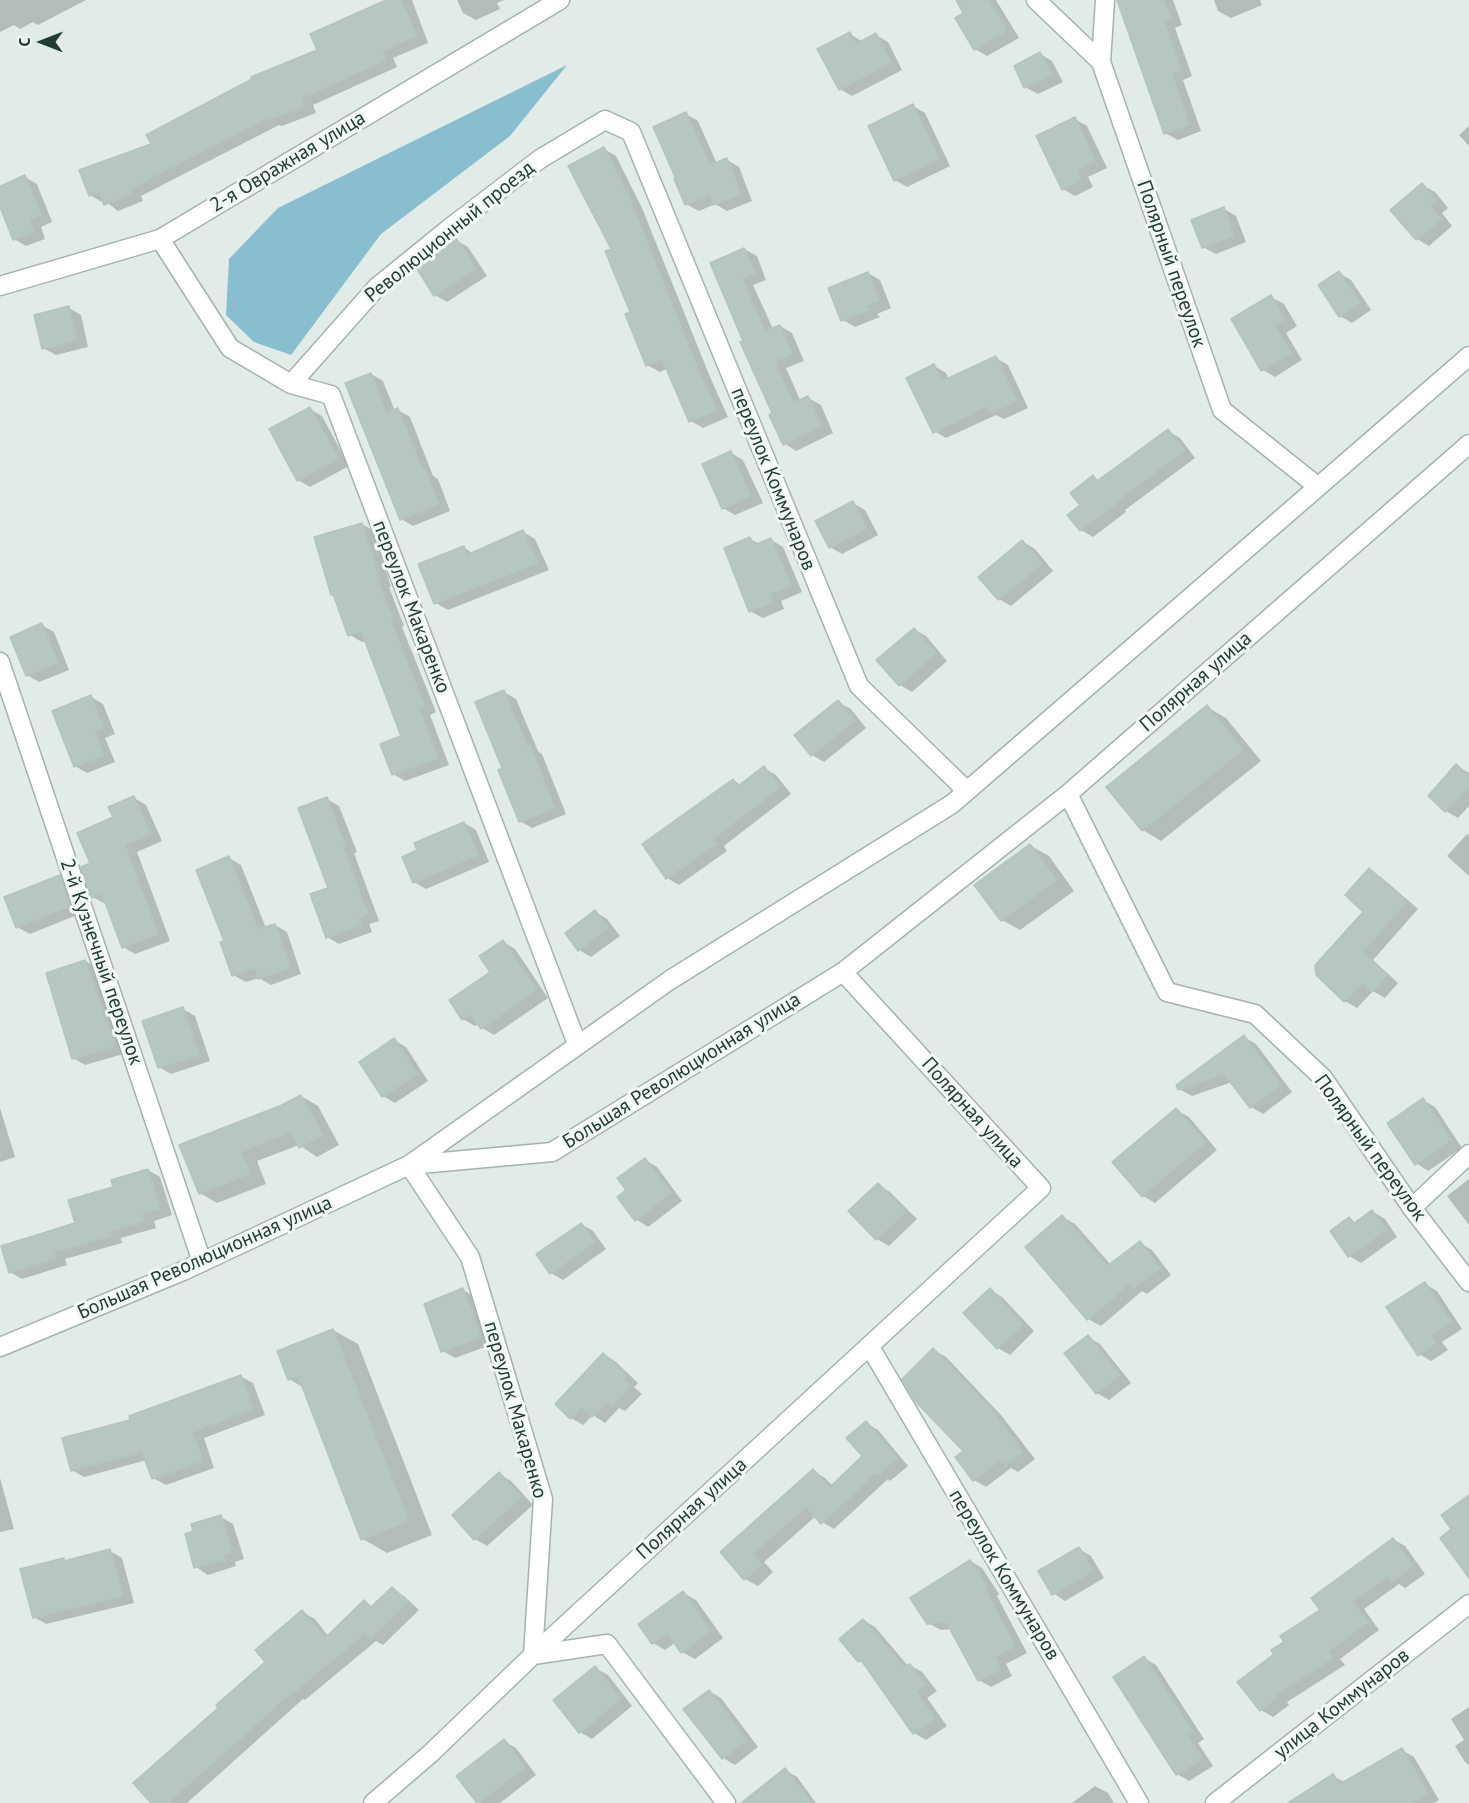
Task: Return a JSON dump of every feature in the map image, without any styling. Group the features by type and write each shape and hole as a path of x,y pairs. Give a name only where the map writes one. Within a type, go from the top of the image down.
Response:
{"street":[{"name":"2-я Овражная улица","path":"0,286 160,239 560,0"},
{"path":"1036,0 1101,62"},
{"name":"Полярный переулок","path":"1105,0 1101,62 1222,410 1317,486"},
{"name":"Революционный проезд","path":"291,384 378,287 451,227 540,159 605,120 631,132"},
{"name":"переулок Коммунаров","path":"631,132 859,686 967,791"},
{"name":"переулок Макаренко","path":"160,239 230,348 291,384 331,395 577,1044"},
{"path":"577,1044 670,980 952,804 1469,356"},
{"name":"Полярная улица","path":"373,1803 430,1754 533,1655 1041,1188 843,972 1068,794 1469,444"},
{"name":"2-й Кузнечный переулок","path":"0,662 202,1262"},
{"name":"Полярный переулок","path":"1068,794 1167,992 1255,1014 1323,1078 1412,1208 1469,1282"},
{"name":"Большая Революционная улица","path":"409,1165 552,1152 843,972"},
{"name":"Большая Революционная улица","path":"0,1347 202,1262 409,1165 577,1044"},
{"path":"1412,1208 1469,1154"},
{"name":"переулок Макаренко","path":"409,1165 470,1257 543,1499 533,1655"},
{"name":"переулок Коммунаров","path":"870,1347 1139,1803"},
{"name":"улица Коммунаров","path":"1215,1803 1469,1604"},
{"path":"533,1655 607,1644 726,1803"}],"water":[{"path":"567,65 510,136 381,234 291,355 254,342 226,315 229,259 278,208"}],"building":[{"path":"386,0 401,0 417,36 382,51 386,60 302,98 305,106 268,120 267,118 130,189 131,194 104,205 100,192 89,196 79,170 151,144 146,135 252,79 251,77 317,50 310,34"},
{"path":"956,0 989,0 1007,30 974,50 955,18 963,13"},
{"path":"1117,0 1164,0 1171,19 1164,21 1181,70 1172,73 1189,125 1164,134"},
{"path":"850,32 856,44 876,33 891,63 839,90 817,49"},
{"path":"1040,52 1052,75 1024,88 1014,66"},
{"path":"913,104 939,159 894,181 868,126"},
{"path":"686,112 710,165 727,158 741,194 713,205 710,195 685,205 653,127"},
{"path":"1075,117 1095,161 1077,170 1081,180 1062,190 1036,136"},
{"path":"604,147 630,199 698,369 717,410 689,422 662,359 646,366 625,314 630,312 605,251 611,249 568,166"},
{"path":"25,175 41,215 29,220 34,232 13,240 0,207 0,186"},
{"path":"1422,183 1436,200 1430,206 1441,219 1416,240 1390,210"},
{"path":"1224,207 1234,236 1202,248 1191,220"},
{"path":"456,238 476,269 434,296 417,269"},
{"path":"744,248 755,273 742,278 765,331 780,325 792,354 775,362 793,403 808,396 822,426 783,445 769,415 772,413 740,342 743,341 710,263"},
{"path":"1339,271 1360,303 1339,317 1318,285"},
{"path":"868,272 879,301 866,306 869,310 841,321 828,288"},
{"path":"1271,295 1285,319 1275,325 1291,353 1261,371 1231,319"},
{"path":"69,306 77,340 42,349 34,315"},
{"path":"996,356 1017,401 990,413 987,406 933,433 906,378 934,364 942,381"},
{"path":"371,373 386,413 398,408 439,504 400,520 345,383"},
{"path":"310,407 338,459 297,481 269,429"},
{"path":"1168,429 1184,451 1080,531 1067,515 1080,505 1070,493 1093,475 1097,481"},
{"path":"731,451 751,496 722,509 702,464"},
{"path":"853,501 867,528 829,548 815,521"},
{"path":"362,523 380,580 378,581 393,619 390,620 425,706 419,708 438,758 392,775 380,744 401,736 361,631 348,636 333,594 331,595 314,537"},
{"path":"523,530 538,563 434,604 418,564 464,546 467,555"},
{"path":"750,537 754,545 771,538 791,585 770,594 773,602 749,612 724,548"},
{"path":"1022,540 1042,564 998,600 978,577"},
{"path":"42,623 58,663 26,676 10,637"},
{"path":"914,628 936,653 899,686 876,660"},
{"path":"504,690 527,746 530,745 555,808 519,822 498,770 502,768 475,702"},
{"path":"91,695 103,727 94,731 104,755 74,767 52,711"},
{"path":"838,700 855,721 811,756 794,735"},
{"path":"1207,705 1243,750 1142,831 1106,787"},
{"path":"1456,764 1469,776 1469,786 1445,812 1428,796"},
{"path":"764,766 780,787 713,839 716,844 666,879 642,844 733,779 738,786"},
{"path":"134,796 151,834 125,845 158,934 122,948 102,894 91,898 81,867 90,863 77,833 113,817 108,807"},
{"path":"327,797 368,914 358,918 361,925 326,938 310,894 328,888 298,808"},
{"path":"464,822 478,855 413,883 402,857 417,850 414,843"},
{"path":"1030,844 1057,880 1001,921 974,885"},
{"path":"229,856 258,929 275,924 290,968 258,979 255,968 232,976 220,942 224,941 196,870"},
{"path":"1369,868 1407,902 1362,952 1387,975 1372,992 1362,983 1344,1002 1316,975 1315,965 1363,912 1345,895"},
{"path":"60,875 70,906 16,928 4,897"},
{"path":"595,910 608,928 578,951 565,933"},
{"path":"503,940 537,990 481,1029 470,1014 462,1020 449,1000 490,972 479,956"},
{"path":"85,960 115,1046 72,1059 46,973"},
{"path":"183,1007 199,1055 158,1068 142,1021"},
{"path":"1244,1035 1281,1085 1250,1108 1224,1074 1178,1090 1176,1085"},
{"path":"394,1038 417,1074 382,1097 359,1062"},
{"path":"301,1095 323,1135 299,1148 290,1132 241,1152 250,1174 199,1194 179,1145 282,1105"},
{"path":"1423,1098 1451,1140 1415,1165 1387,1123"},
{"path":"1176,1108 1205,1142 1142,1197 1112,1162"},
{"path":"645,1158 671,1193 635,1221 617,1197 626,1190 617,1178"},
{"path":"148,1169 160,1209 142,1214 144,1221 109,1232 111,1236 54,1252 56,1258 9,1273 1,1246 75,1223 68,1200 113,1187 111,1180"},
{"path":"878,1183 906,1212 876,1240 848,1211"},
{"path":"1372,1210 1386,1230 1348,1257 1330,1231 1349,1217 1354,1223"},
{"path":"1062,1215 1107,1266 1140,1241 1160,1268 1134,1288 1130,1283 1087,1320 1025,1247"},
{"path":"581,1223 595,1242 550,1274 536,1254"},
{"path":"1425,1282 1451,1322 1431,1335 1436,1343 1418,1356 1386,1307"},
{"path":"463,1288 481,1337 441,1352 424,1304"},
{"path":"990,1288 1023,1324 997,1349 963,1313"},
{"path":"333,1329 409,1521 361,1540 298,1376 288,1380 277,1351"},
{"path":"1088,1335 1120,1375 1096,1394 1064,1353"},
{"path":"933,1348 989,1406 1023,1452 1005,1466 1000,1460 973,1481 955,1457 963,1451 915,1401 902,1379"},
{"path":"603,1353 627,1375 623,1379 631,1386 612,1406 608,1401 592,1417 582,1407 570,1419 555,1404"},
{"path":"241,1375 253,1409 192,1432 203,1461 152,1479 142,1452 71,1471 62,1438 130,1420 129,1416"},
{"path":"866,1421 897,1458 877,1475 875,1473 821,1524 806,1507 753,1554 762,1565 744,1580 720,1552 813,1469 830,1487 862,1456 846,1438"},
{"path":"499,1472 521,1497 474,1540 452,1515"},
{"path":"1469,1495 1469,1578 1440,1538 1451,1529 1441,1515"},
{"path":"221,1515 232,1553 223,1555 225,1560 194,1568 185,1534 193,1531 191,1524"},
{"path":"1393,1538 1413,1566 1392,1582 1388,1576 1353,1602 1368,1622 1329,1651 1333,1658 1276,1695 1278,1697 1260,1711 1237,1682 1274,1654 1271,1650 1284,1642 1280,1636 1320,1610 1311,1598"},
{"path":"1079,1547 1093,1571 1052,1595 1038,1571"},
{"path":"110,1549 123,1596 33,1618 20,1569"},
{"path":"970,1560 988,1587 985,1589 1015,1646 995,1657 1001,1669 978,1681 946,1622 927,1624 910,1598"},
{"path":"392,1587 408,1602 370,1639 365,1633 291,1693 168,1803 151,1803 133,1783 218,1708 216,1705 265,1662 255,1650 302,1610 325,1638 364,1600 371,1607"},
{"path":"683,1591 711,1631 681,1653 667,1633 652,1644 638,1624"},
{"path":"863,1619 904,1667 910,1664 926,1684 916,1691 935,1719 913,1734 861,1660 858,1662 839,1639"},
{"path":"1144,1656 1193,1732 1187,1735 1202,1759 1176,1775 1113,1677"},
{"path":"595,1666 621,1699 579,1733 553,1700"},
{"path":"709,1690 747,1740 722,1759 683,1709"},
{"path":"504,1739 525,1767 477,1803 456,1776"},
{"path":"1402,1748 1428,1793 1410,1803 1288,1803 1333,1774 1340,1784"},
{"path":"785,1768 812,1803 741,1803"}]}
